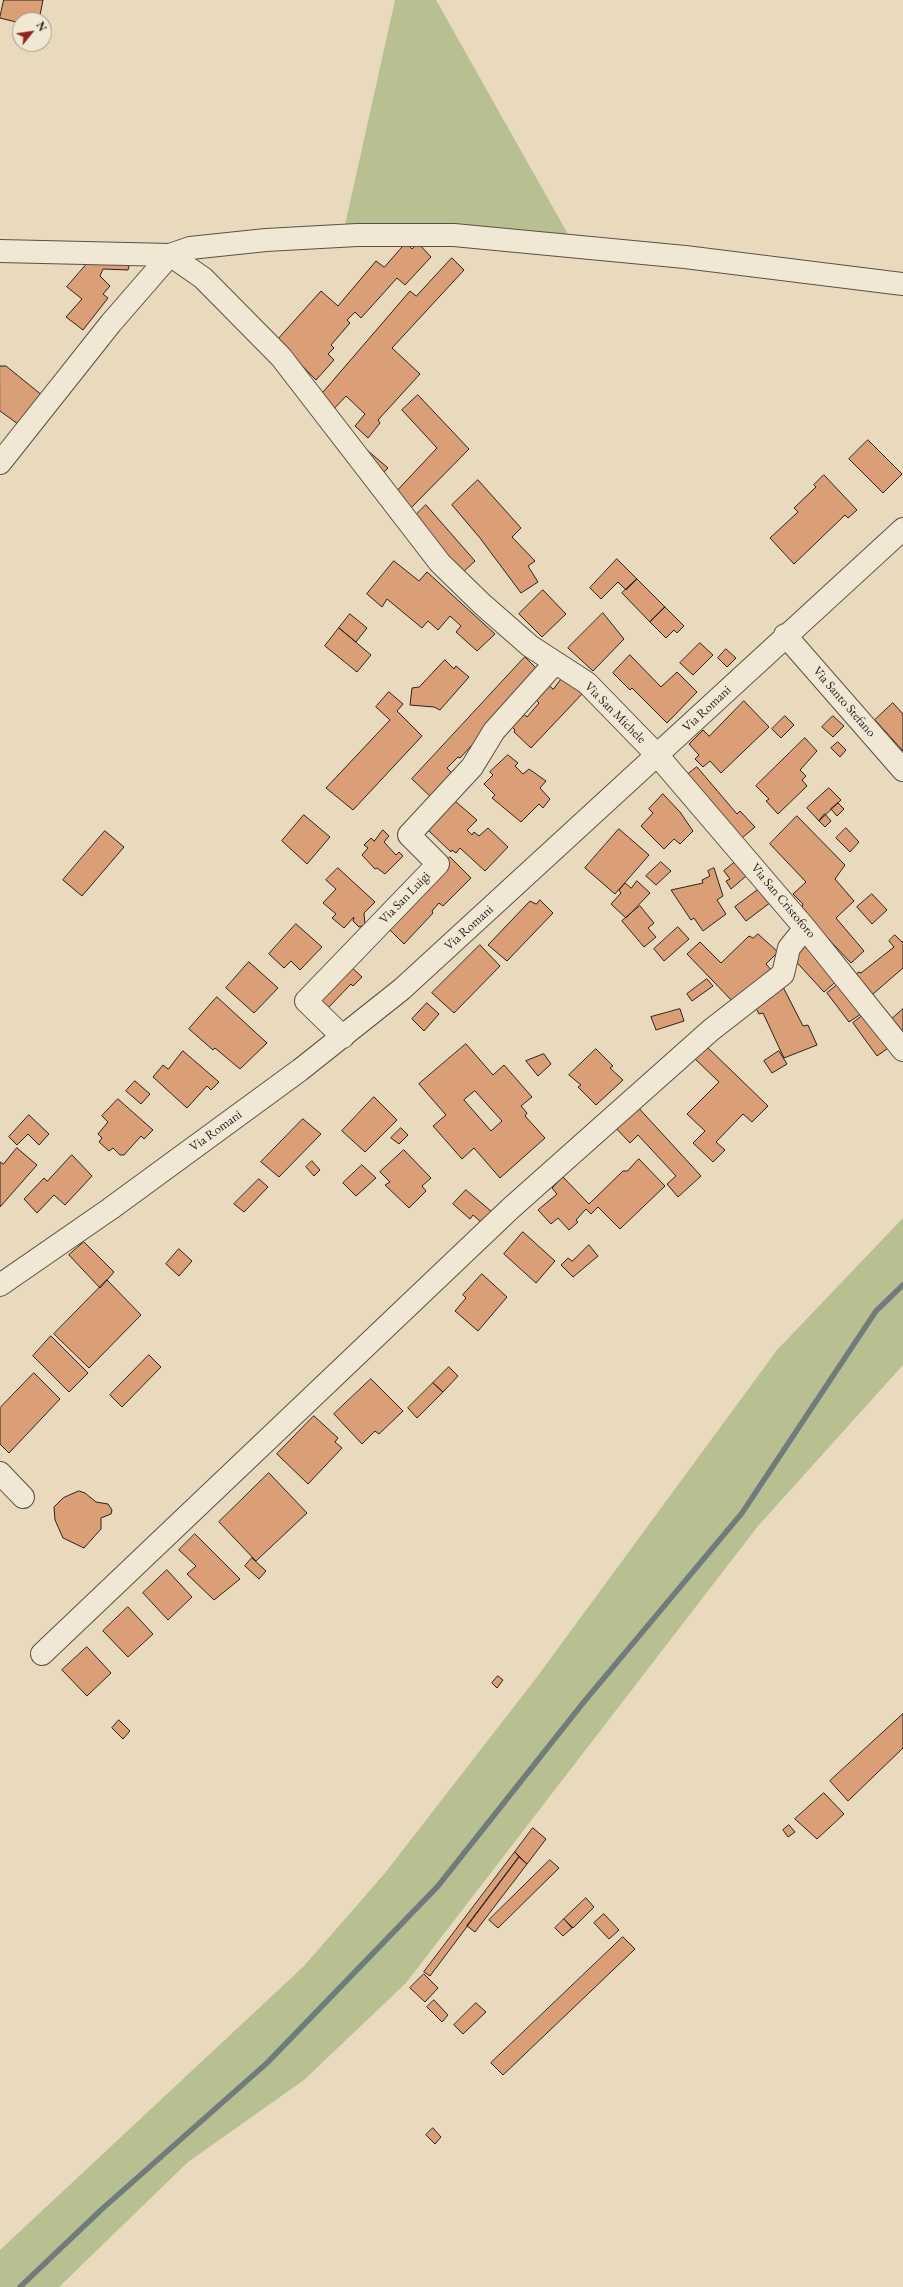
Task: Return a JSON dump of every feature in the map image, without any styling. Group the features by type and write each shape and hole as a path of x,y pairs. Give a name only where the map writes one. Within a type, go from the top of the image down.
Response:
{"street":[{"path":"0,251 170,255 190,248 266,240 358,235 454,235 685,257 903,284"},
{"path":"0,463 111,323 170,255"},
{"name":"Via San Michele","path":"170,255 203,278 281,357 440,563 482,604 530,646 587,683 658,756"},
{"name":"Via Romani","path":"0,1285 110,1209 343,1036 402,989 658,756 785,635 903,529"},
{"name":"Via Santo Stefano","path":"785,635 903,770"},
{"name":"Via San Luigi","path":"343,1036 306,1000 438,864 409,835 472,766 494,731 555,663"},
{"name":"Via San Cristoforo","path":"658,756 805,928 903,1050"},
{"path":"42,1654 511,1208 711,1030 783,974 788,948 805,928"},
{"path":"0,1473 23,1497"}],"green space":[{"path":"395,0 436,0 569,236 345,225"},
{"path":"903,1218 903,1365 758,1526 406,1983 304,2080 188,2162 59,2287 0,2287 0,2250 304,1966 385,1873 537,1677 777,1350"}],"building":[{"path":"4,0 43,0 41,12 12,12 12,21 0,18"},
{"path":"406,243 412,249 418,243 431,257 405,285 397,278 361,318 355,312 347,320 350,323 331,345 334,348 328,354 334,360 316,380 277,340 321,291 338,306 376,261 384,267"},
{"path":"452,258 464,270 392,348 420,374 378,420 380,423 368,438 355,426 365,414 346,396 331,412 317,399 410,291 416,296"},
{"path":"91,259 130,263 128,270 103,269 100,276 110,286 103,294 108,298 83,330 66,317 82,299 67,287"},
{"path":"0,366 6,366 43,396 18,424 0,411"},
{"path":"418,395 469,449 407,512 392,496 437,448 402,410"},
{"path":"868,440 902,474 883,493 849,459"},
{"path":"360,444 388,468 378,478"},
{"path":"824,475 857,510 848,518 845,515 794,564 770,538 798,512 794,508 816,487 814,485"},
{"path":"478,480 521,528 512,537 535,561 528,566 538,582 521,593 480,538 452,505"},
{"path":"426,505 475,561 462,573 412,519"},
{"path":"617,559 637,579 626,590 618,582 601,599 590,588"},
{"path":"394,561 419,581 427,572 495,634 477,651 456,632 461,626 450,616 438,630 428,621 422,628 387,599 382,607 367,594"},
{"path":"637,579 665,607 650,622 622,593"},
{"path":"543,590 566,614 542,637 519,614"},
{"path":"665,607 684,626 677,633 674,630 666,638 650,622"},
{"path":"603,613 624,639 593,671 568,648"},
{"path":"350,614 367,628 356,642 339,628"},
{"path":"339,628 371,655 357,672 325,646"},
{"path":"700,643 713,655 693,675 680,663"},
{"path":"726,649 736,658 727,667 718,658"},
{"path":"630,655 661,687 677,672 697,692 667,723 632,688 630,690 613,673"},
{"path":"525,657 540,672 460,758 458,757 447,768 456,777 434,800 412,779"},
{"path":"445,660 454,669 456,666 469,677 440,710 434,707 410,705 412,688 419,687"},
{"path":"563,677 582,694 531,748 514,732 515,730 507,722 518,709 527,717 539,703 531,695 544,681 553,689"},
{"path":"389,692 403,704 397,711 422,736 353,810 326,788 390,720 376,707"},
{"path":"744,701 769,727 721,773 710,761 703,767 695,759 699,755 689,744 703,730 709,736"},
{"path":"893,703 903,714 903,751 875,720"},
{"path":"785,716 794,725 781,738 772,729"},
{"path":"833,716 844,726 833,737 822,727"},
{"path":"805,738 817,751 800,770 806,776 802,780 807,786 778,814 766,801 769,799 756,786"},
{"path":"838,742 846,750 840,757 831,748"},
{"path":"508,755 518,763 515,766 523,774 529,769 546,781 540,788 550,799 543,808 539,804 521,822 492,798 495,795 484,784 493,775 490,772"},
{"path":"697,767 737,814 740,811 755,827 736,843 682,779"},
{"path":"829,788 841,800 819,821 807,808"},
{"path":"663,794 680,812 693,831 680,844 674,839 664,849 641,826 653,813 649,809"},
{"path":"455,801 477,820 467,830 472,835 474,832 479,836 488,828 508,847 485,871 460,848 456,853 452,850 451,852 428,830"},
{"path":"838,803 844,809 837,816 831,809"},
{"path":"825,814 831,821 825,827 819,821"},
{"path":"304,815 330,837 307,864 282,841"},
{"path":"797,816 845,865 835,879 854,901 836,918 864,951 851,963 801,910 803,904 793,894 806,882 770,844"},
{"path":"846,828 859,842 850,852 836,838"},
{"path":"619,829 649,855 615,894 585,868"},
{"path":"383,830 389,836 384,842 396,855 399,852 403,856 385,874 377,868 375,869 362,855 368,848 364,845 371,838 374,841"},
{"path":"105,831 124,847 82,896 63,880"},
{"path":"450,857 471,878 443,906 439,903 432,911 433,913 404,944 385,925"},
{"path":"740,858 752,871 731,889 726,881 730,879 724,871"},
{"path":"661,862 671,871 656,885 646,876"},
{"path":"338,868 375,902 364,913 365,925 359,927 353,921 354,917 344,928 332,918 336,914 323,903 336,889 326,880"},
{"path":"714,868 723,896 717,900 726,914 703,931 694,918 691,920 671,890 703,883 702,880 710,876 708,871"},
{"path":"637,881 650,893 626,918 611,904 621,893 619,890 625,883 631,888"},
{"path":"763,886 775,899 746,921 735,907"},
{"path":"872,894 887,910 872,924 857,907"},
{"path":"540,900 553,913 507,961 488,945 530,901 536,904"},
{"path":"640,906 654,923 648,928 656,937 644,947 622,921"},
{"path":"296,924 322,947 300,970 291,961 284,968 269,954"},
{"path":"678,927 689,939 664,961 654,949"},
{"path":"758,934 778,952 766,964 772,971 735,1004 687,954 700,942 721,963 749,936 753,938"},
{"path":"895,935 902,942 903,941 903,968 866,1000 848,980 859,972 861,973 894,947 889,941"},
{"path":"804,942 839,979 824,992 790,955"},
{"path":"480,945 500,966 454,1013 432,993"},
{"path":"249,962 278,988 254,1013 226,988"},
{"path":"347,963 362,977 353,986 351,984 326,1010 313,998"},
{"path":"707,979 713,986 692,1001 687,994"},
{"path":"841,982 864,1012 849,1022 827,993"},
{"path":"781,983 803,1026 808,1025 817,1045 784,1058 763,1013 759,1014 752,1001"},
{"path":"217,997 267,1043 240,1069 215,1048 213,1050 189,1029"},
{"path":"427,1003 439,1014 424,1031 412,1019"},
{"path":"680,1009 684,1021 656,1030 651,1017"},
{"path":"903,1009 903,1033 885,1025"},
{"path":"866,1013 891,1046 877,1056 853,1023"},
{"path":"466,1044 493,1075 504,1065 532,1097 521,1106 527,1113 525,1116 545,1138 500,1178 474,1148 462,1159 433,1126 446,1115 419,1084","holes":["475,1091 502,1121 491,1131 464,1100"]},
{"path":"705,1045 768,1106 752,1122 743,1114 716,1142 725,1150 713,1162 693,1143 705,1131 687,1114 719,1082 693,1057"},
{"path":"596,1049 613,1066 610,1068 623,1080 596,1105 578,1087 581,1085 569,1075"},
{"path":"183,1051 219,1082 211,1090 207,1086 187,1108 153,1077 163,1065 168,1069"},
{"path":"779,1051 787,1064 772,1073 764,1061"},
{"path":"544,1054 551,1064 538,1076 526,1061"},
{"path":"135,1081 150,1094 141,1104 126,1091"},
{"path":"374,1097 397,1120 365,1152 342,1131"},
{"path":"118,1099 153,1130 144,1139 141,1136 124,1155 120,1155 113,1148 109,1151 99,1142 102,1138 98,1134 108,1122 102,1116"},
{"path":"635,1104 701,1176 678,1197 667,1184 676,1176 638,1135 630,1143 612,1124"},
{"path":"29,1115 49,1134 39,1145 28,1134 17,1145 9,1137"},
{"path":"303,1119 321,1134 279,1177 261,1162"},
{"path":"401,1128 408,1135 399,1144 391,1138"},
{"path":"17,1148 37,1165 0,1207 0,1162 3,1164"},
{"path":"404,1150 431,1178 422,1186 426,1191 409,1208 385,1185 390,1182 380,1172"},
{"path":"72,1155 92,1176 65,1205 54,1195 37,1213 24,1199 44,1178 47,1181"},
{"path":"639,1159 665,1186 620,1229 598,1207 591,1214 586,1209 576,1220 578,1222 569,1230 558,1218 551,1224 538,1210 557,1194 552,1188 563,1177 589,1204 623,1171 627,1171"},
{"path":"312,1161 320,1170 314,1176 306,1167"},
{"path":"362,1165 376,1178 356,1196 343,1183"},
{"path":"259,1179 268,1187 244,1212 234,1204"},
{"path":"466,1190 492,1212 482,1223 473,1215 470,1219 453,1204"},
{"path":"523,1232 555,1261 536,1283 504,1254"},
{"path":"84,1242 114,1272 100,1288 69,1255"},
{"path":"589,1245 598,1256 573,1277 561,1265 568,1258 572,1261"},
{"path":"179,1249 192,1261 179,1276 166,1264"},
{"path":"482,1274 507,1297 478,1331 455,1311 466,1298 463,1295"},
{"path":"107,1280 141,1315 89,1368 54,1334"},
{"path":"51,1336 88,1373 69,1392 33,1356"},
{"path":"149,1355 161,1367 122,1407 110,1395"},
{"path":"449,1367 458,1376 443,1392 433,1383"},
{"path":"34,1373 60,1399 9,1453 0,1444 0,1408"},
{"path":"371,1379 403,1411 379,1434 375,1431 362,1444 334,1414"},
{"path":"433,1383 443,1392 417,1418 408,1408"},
{"path":"314,1416 338,1438 335,1442 342,1448 308,1484 277,1454"},
{"path":"269,1473 307,1513 256,1561 219,1522"},
{"path":"79,1491 85,1493 96,1502 108,1504 112,1510 111,1514 101,1518 101,1529 84,1548 63,1538 55,1520 54,1507 63,1498"},
{"path":"195,1534 240,1579 214,1600 187,1574 196,1566 179,1550"},
{"path":"252,1558 266,1571 259,1579 245,1566"},
{"path":"167,1570 192,1597 168,1620 143,1593"},
{"path":"128,1607 153,1634 128,1657 103,1631"},
{"path":"87,1647 111,1673 87,1696 62,1670"},
{"path":"498,1676 503,1680 497,1688 492,1683"},
{"path":"903,1714 903,1748 848,1801 830,1781"},
{"path":"119,1720 130,1731 123,1739 112,1728"},
{"path":"824,1793 844,1814 817,1839 795,1819"},
{"path":"789,1825 795,1832 788,1837 783,1830"},
{"path":"533,1828 546,1839 527,1864 515,1852"},
{"path":"515,1852 519,1857 430,1976 424,1972"},
{"path":"519,1857 527,1864 475,1932 467,1926"},
{"path":"550,1860 559,1868 498,1928 489,1920"},
{"path":"586,1898 594,1907 573,1928 564,1919"},
{"path":"604,1914 619,1930 609,1939 594,1923"},
{"path":"564,1919 572,1928 563,1936 555,1928"},
{"path":"623,1937 635,1949 503,2075 491,2063"},
{"path":"424,1974 438,1988 425,2002 410,1988"},
{"path":"434,2000 448,2015 442,2022 427,2007"},
{"path":"476,2003 486,2012 463,2034 454,2025"},
{"path":"433,2128 441,2137 435,2144 426,2135"}],"waterway":[{"path":"20,2287 102,2209 267,2063 438,1886 583,1703 742,1513 876,1311 903,1285"}]}
